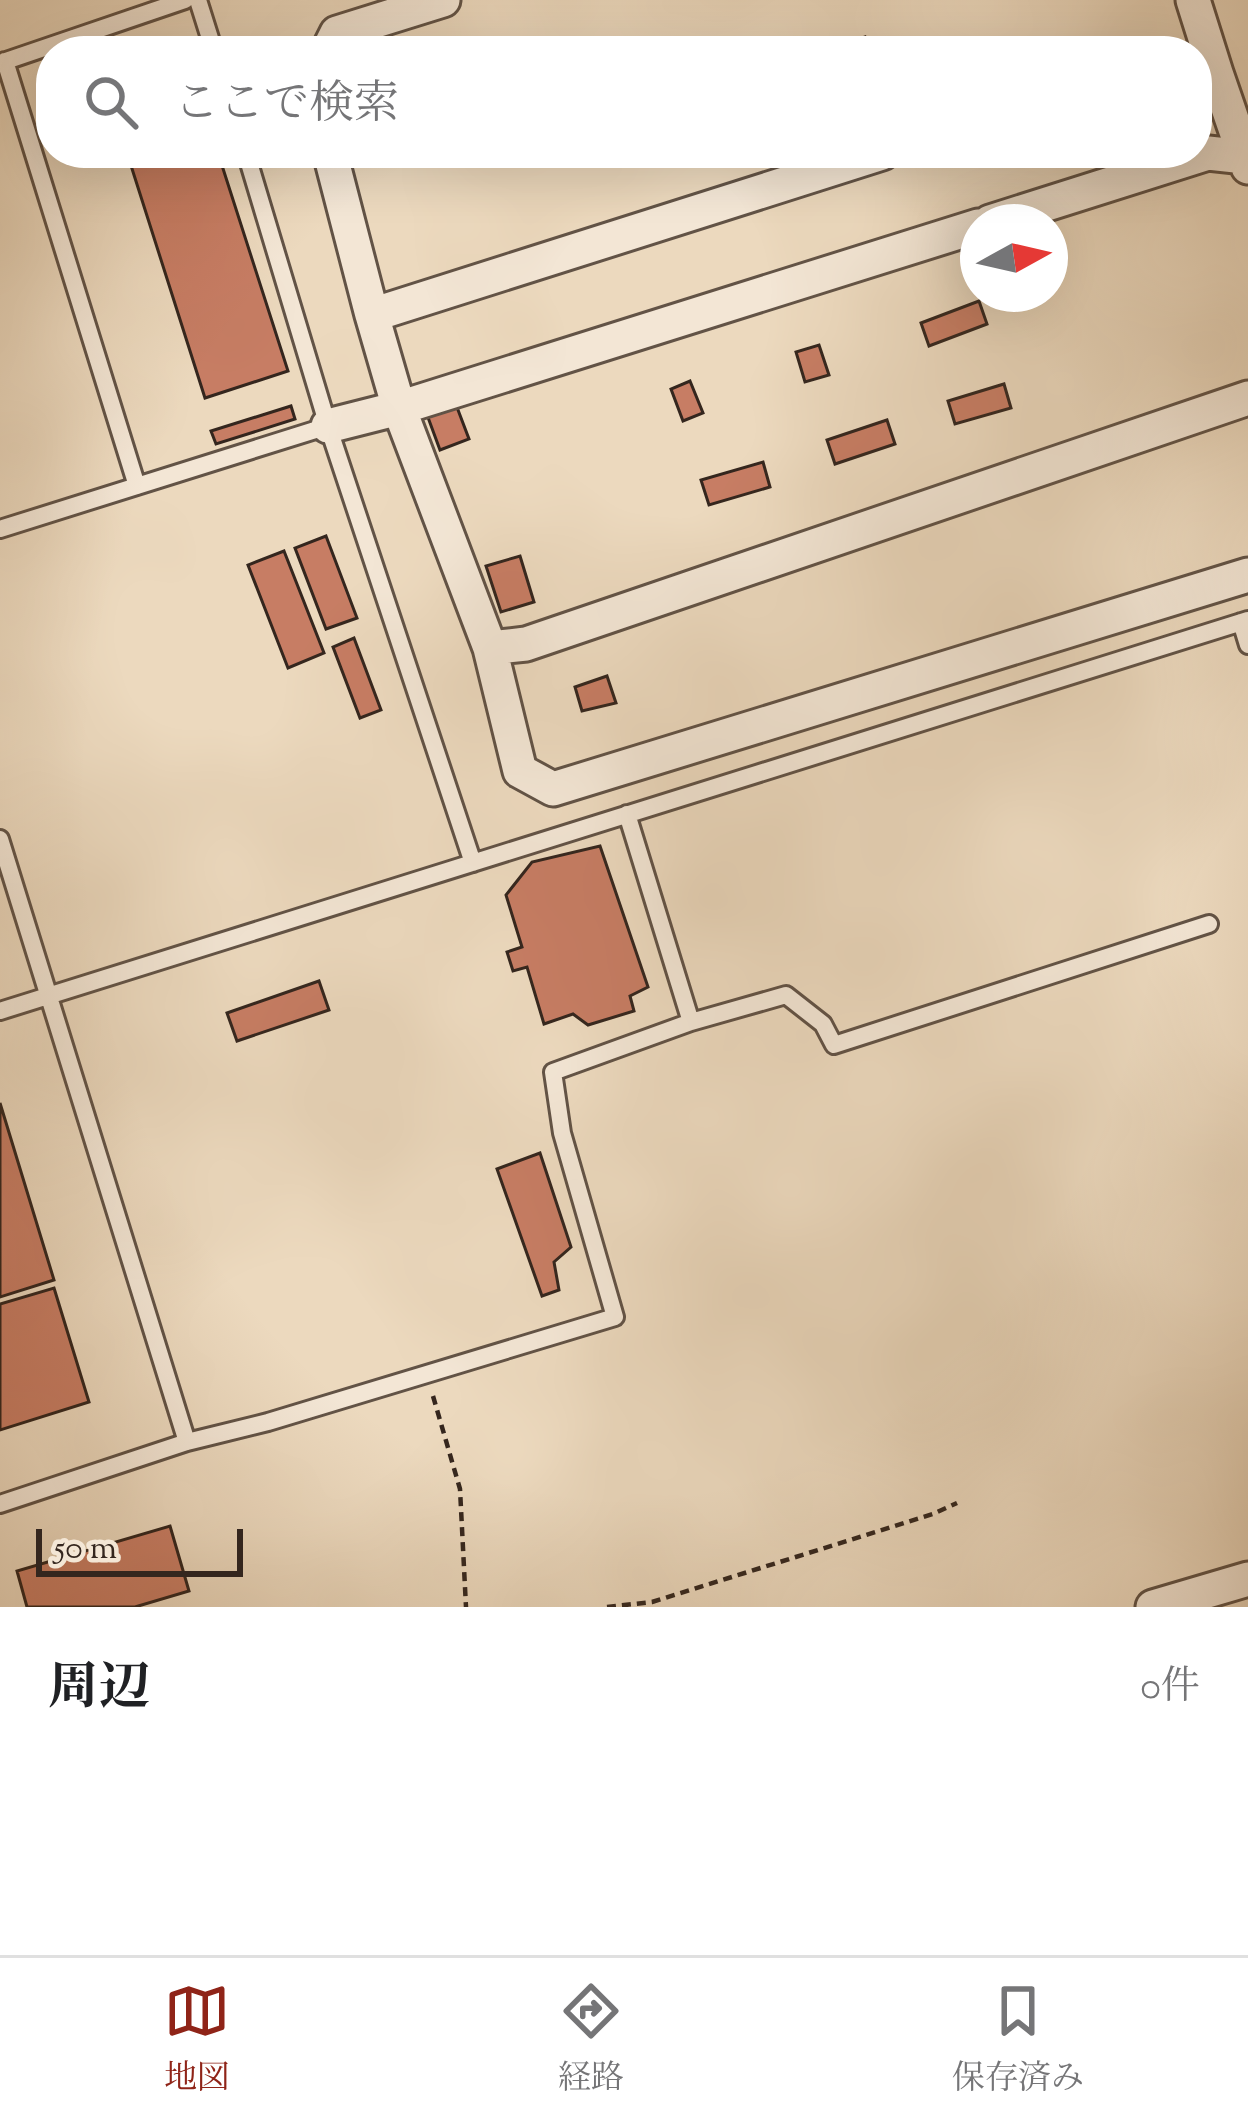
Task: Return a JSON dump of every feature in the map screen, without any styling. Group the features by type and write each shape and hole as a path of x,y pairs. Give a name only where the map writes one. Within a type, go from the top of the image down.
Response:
{"street":[{"path":"336,36 442,0"},
{"path":"1193,0 1200,36"},
{"path":"1212,82 1246,162"},
{"path":"1212,155 1246,162"},
{"path":"334,168 399,408 490,648 520,771 553,789 1248,575"},
{"path":"372,315 835,168"},
{"path":"1048,204 1163,168"},
{"path":"328,426 399,408 960,232"},
{"path":"490,648 526,644 1248,398"},
{"path":"1153,1607 1248,1579"}],"lane":[{"path":"79,36 185,0"},
{"path":"199,0 210,36"},
{"path":"36,50 2,62 137,486"},
{"path":"251,168 328,426 473,863"},
{"path":"0,530 328,426"},
{"path":"0,1011 1244,621 1248,645"},
{"path":"628,814 691,1022"},
{"path":"0,839 187,1442"},
{"path":"0,1504 187,1442 615,1317 562,1132 553,1072 691,1022 786,995 823,1024 834,1045 1209,924"}],"path":[{"path":"422,1375 437,1408 460,1489 466,1607"},
{"path":"608,1607 652,1602 957,1503"}],"building":[{"path":"132,168 223,168 288,371 205,398"},
{"path":"960,308 960,312 983,312 987,324 929,346 921,323"},
{"path":"819,345 829,375 805,382 796,352"},
{"path":"690,381 703,413 683,421 671,389"},
{"path":"1004,384 1011,408 955,424 948,401"},
{"path":"455,402 469,439 440,450 426,412"},
{"path":"291,406 295,419 216,444 211,431"},
{"path":"887,420 895,444 835,464 827,440"},
{"path":"763,462 770,487 709,505 701,480"},
{"path":"326,536 357,618 326,629 295,548"},
{"path":"284,551 324,653 288,668 248,565"},
{"path":"520,556 534,602 501,612 486,566"},
{"path":"354,638 381,710 360,718 333,647"},
{"path":"607,676 616,703 582,711 575,687"},
{"path":"600,846 648,987 630,996 634,1011 588,1025 573,1014 544,1024 527,967 513,971 507,952 522,947 506,895 532,862"},
{"path":"319,981 329,1010 237,1041 227,1013"},
{"path":"0,1103 54,1280 0,1297"},
{"path":"540,1153 571,1247 554,1262 559,1290 542,1296 497,1169"},
{"path":"54,1288 89,1402 0,1430 0,1304"},
{"path":"170,1526 189,1591 135,1607 27,1607 17,1571"}]}
